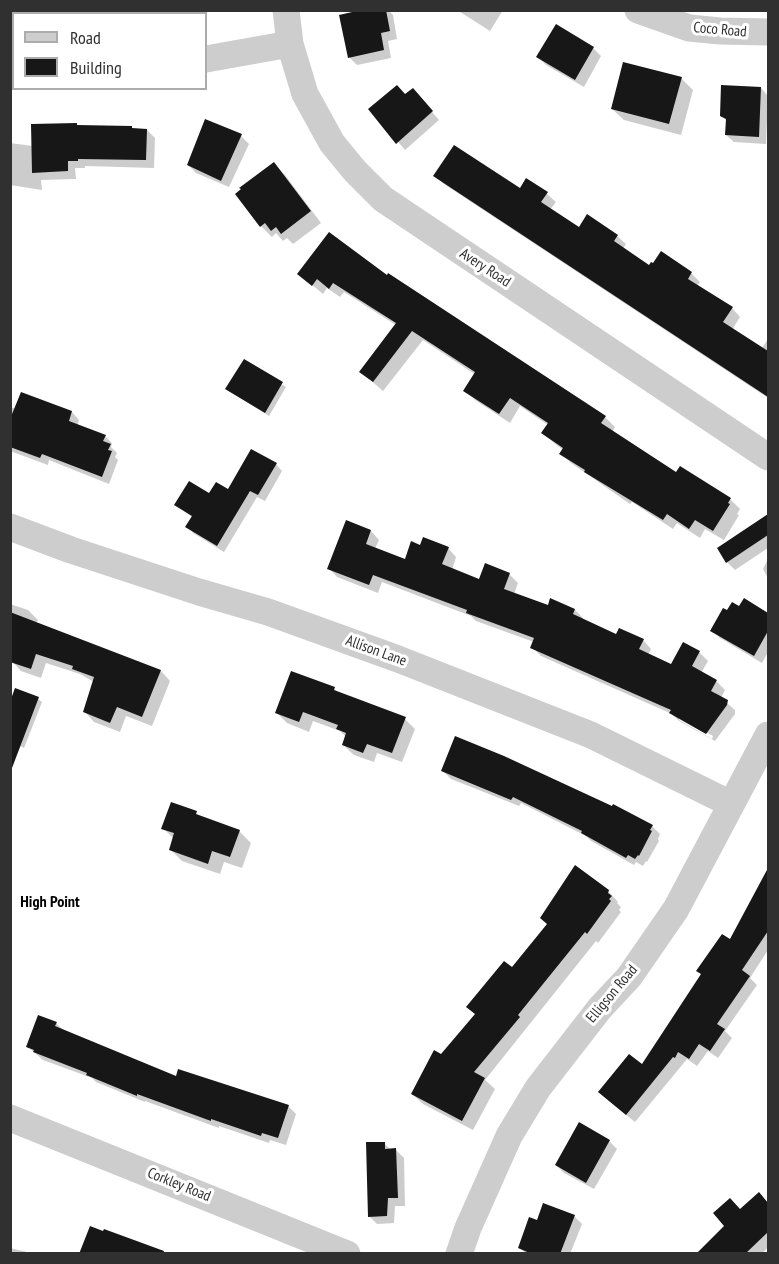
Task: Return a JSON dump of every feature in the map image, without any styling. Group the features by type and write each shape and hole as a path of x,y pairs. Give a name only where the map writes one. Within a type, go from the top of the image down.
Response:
{"street":[{"name":"Avery Road","path":"286,10 290,44 305,94 332,143 355,171 383,199 457,251 768,457"},
{"name":"Coco Road","path":"638,10 689,28 720,32 768,32"},
{"path":"207,59 290,44"},
{"name":"Allison Lane","path":"10,527 71,550 268,612 398,658 591,735 731,804"},
{"name":"Elligson Road","path":"459,1254 508,1136 538,1088 600,1008 628,977 676,909 768,735"},
{"name":"Corkley Road","path":"10,1118 347,1254"}],"building":[{"path":"361,10 386,10 390,31 381,33 384,50 348,58 339,15"},
{"path":"556,24 594,47 575,80 536,57"},
{"path":"623,62 682,77 669,124 611,109"},
{"path":"397,85 405,94 413,88 433,111 396,144 368,109"},
{"path":"721,85 761,87 759,137 725,135 726,119 720,116"},
{"path":"205,119 242,134 221,181 187,165"},
{"path":"77,123 77,125 132,126 132,128 147,129 146,160 78,159 78,161 68,161 68,171 32,173 31,124"},
{"path":"454,145 520,188 526,178 548,192 541,202 579,227 587,214 618,235 614,241 649,265 661,251 692,272 688,279 733,307 723,322 768,351 768,397 433,176"},
{"path":"274,162 311,211 281,234 276,227 271,231 265,223 260,227 235,194 241,189 239,188"},
{"path":"329,232 387,275 388,273 606,416 601,423 676,472 680,466 731,498 728,503 730,504 713,531 695,520 689,529 667,514 663,520 584,472 585,470 559,454 563,448 541,433 548,423 510,398 499,414 463,391 475,372 412,331 373,382 359,372 396,323 333,283 329,289 317,279 312,286 297,274"},
{"path":"244,359 283,382 265,413 225,389"},
{"path":"21,392 72,411 69,421 106,435 103,441 111,444 108,450 112,451 102,477 42,454 40,458 10,447 10,419"},
{"path":"251,449 277,463 258,495 250,491 217,546 185,527 192,516 174,505 189,481 209,493 216,482 228,489"},
{"path":"768,514 768,535 726,563 717,548"},
{"path":"346,520 371,530 366,544 405,559 411,541 420,545 423,537 449,547 442,564 479,579 485,563 510,573 504,589 548,605 550,598 575,609 573,614 616,634 619,628 644,639 639,649 671,664 683,642 700,651 692,666 717,680 711,691 728,700 727,705 706,734 669,713 671,710 530,648 534,638 373,575 369,585 327,569"},
{"path":"744,598 768,613 768,631 754,656 710,631 723,608 727,610 732,602 739,606"},
{"path":"10,612 161,670 142,717 117,707 110,723 83,712 94,677 72,669 73,666 36,654 31,669 10,662"},
{"path":"291,671 406,717 392,753 367,744 363,753 342,745 346,733 336,729 338,725 303,712 299,722 275,713"},
{"path":"15,688 39,697 12,768 11,699"},
{"path":"455,736 612,806 613,804 653,825 639,856 635,859 628,855 626,858 581,833 582,831 513,797 511,800 441,771"},
{"path":"171,802 240,830 230,857 212,851 208,864 169,850 174,833 161,829"},
{"path":"575,865 609,890 608,893 612,896 609,899 611,901 587,934 585,932 518,1015 520,1017 474,1072 485,1078 462,1121 411,1094 434,1050 441,1054 475,1014 466,1007 504,961 512,967 547,924 540,918"},
{"path":"768,868 768,931 742,970 750,976 717,1024 725,1029 710,1051 699,1044 689,1059 678,1052 626,1115 598,1092 629,1054 642,1064 701,974 696,971 722,934 730,939"},
{"path":"38,1015 57,1022 55,1026 176,1076 178,1069 289,1105 278,1138 262,1133 261,1136 211,1119 211,1121 137,1094 137,1096 33,1052 34,1050 26,1047"},
{"path":"579,1122 610,1140 586,1183 555,1165"},
{"path":"366,1142 385,1142 385,1149 396,1148 398,1198 388,1198 387,1216 368,1217"},
{"path":"759,1192 768,1203 768,1232 745,1254 696,1254 724,1226 713,1213 730,1198 740,1209"},
{"path":"543,1203 575,1215 560,1254 532,1254 518,1248 529,1217 537,1220"},
{"path":"90,1226 164,1251 163,1254 79,1254"}],"district":[{"name":"High Point","path":"50,902"}]}
